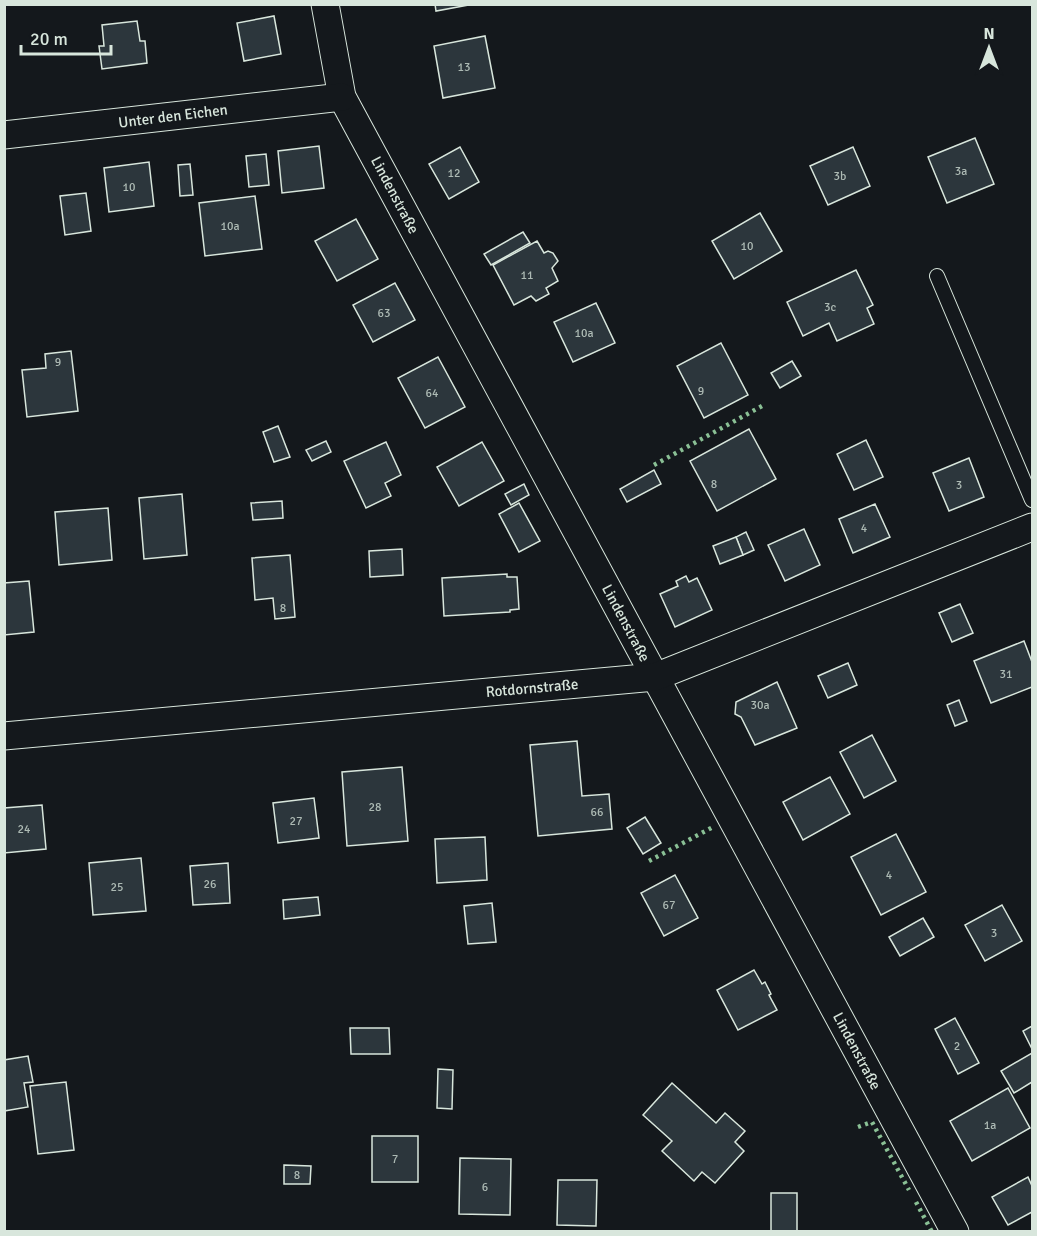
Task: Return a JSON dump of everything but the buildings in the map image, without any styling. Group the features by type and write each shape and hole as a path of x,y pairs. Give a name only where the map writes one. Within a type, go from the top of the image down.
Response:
{"street":[{"name":"Lindenstraße","path":"325,4 342,97 955,1232"},
{"name":"Unter den Eichen","path":"4,135 342,97"},
{"name":"Rotdornstraße","path":"4,736 655,677 1032,527"}],"lane":[{"path":"937,276 1032,500"}],"hedge":[{"path":"654,465 762,406"},
{"path":"649,861 713,827"},
{"path":"858,1127 872,1122 909,1190"},
{"path":"916,1202 932,1232"}]}
